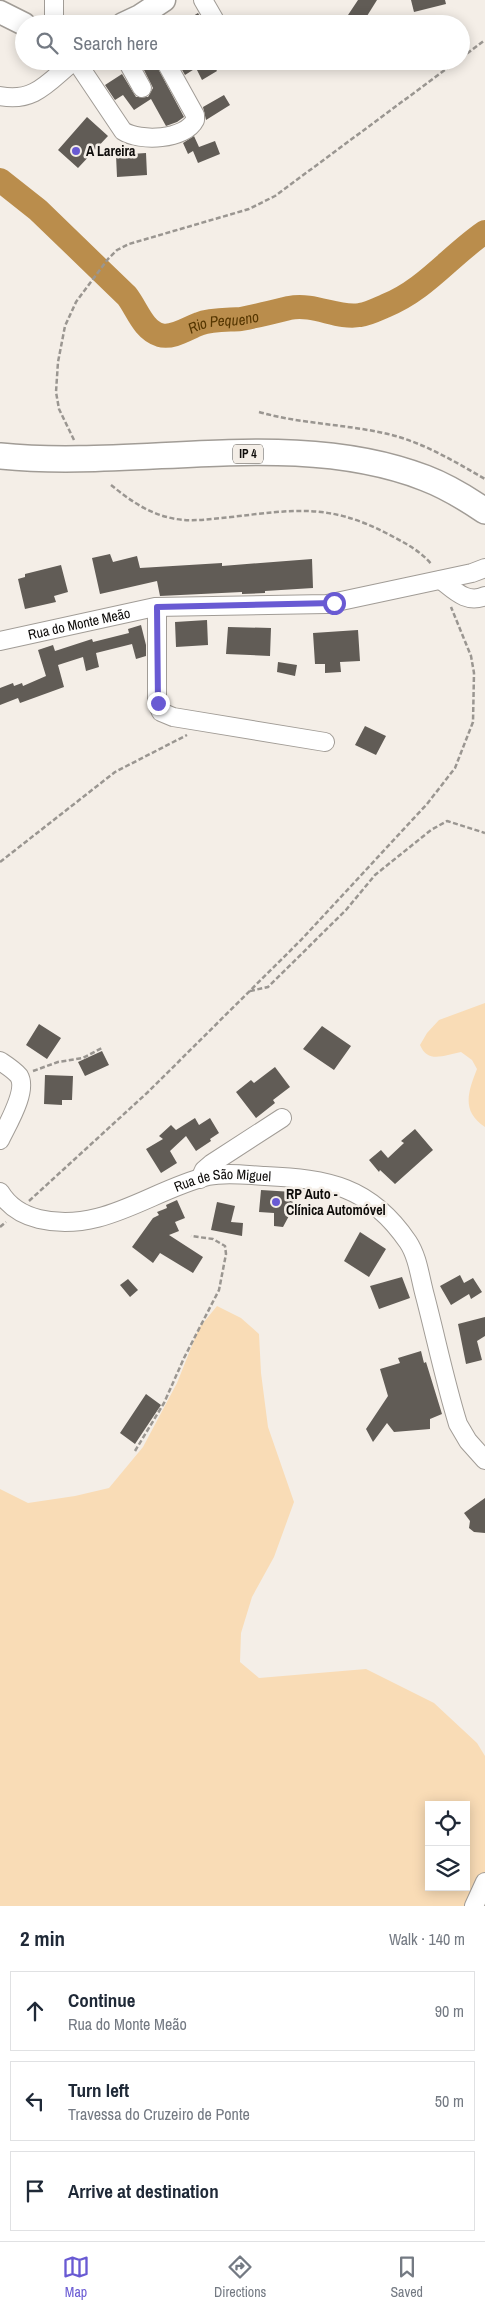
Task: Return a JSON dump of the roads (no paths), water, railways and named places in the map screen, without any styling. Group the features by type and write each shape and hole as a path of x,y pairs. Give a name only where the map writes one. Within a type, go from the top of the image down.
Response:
{"highway":[{"name":"IP 4","path":"0,442 70,447 273,440 333,443 413,459 447,473 485,493"},
{"name":"IP 4","path":"0,456 53,459 272,453 330,456 382,466 425,478 485,511"}],"main road":[{"path":"142,15 164,0"},
{"path":"0,12 15,20"}],"street":[{"path":"54,0 54,15"},
{"path":"203,0 212,15"},
{"path":"0,96 13,98 28,96 40,90 59,70"},
{"path":"66,70 110,129"},
{"path":"67,70 123,131 134,135 173,137 189,128 196,120 170,70"},
{"path":"132,70 142,88"},
{"name":"Rua do Monte Meão","path":"0,641 157,607 327,604 441,580 485,568"},
{"path":"441,580 465,597 476,599 485,596"},
{"path":"157,607 158,708 166,715 325,742"},
{"path":"0,1061 16,1073 21,1081 20,1095 0,1140"},
{"path":"200,1179 204,1170 211,1164 282,1118"},
{"name":"Rua de São Miguel","path":"0,1192 22,1213 53,1221 98,1219 200,1179 232,1174 315,1179 355,1192 383,1212 414,1252 457,1419 465,1437 485,1460"},
{"path":"474,1906 485,1882"}],"waterway":[{"name":"Rio Pequeno","path":"0,180 38,210 127,296 149,329 165,336 170,336 209,321 241,319 289,308 308,308 351,316 366,314 413,291 485,232"}],"place":[{"name":"A Lareira","path":"76,151"},
{"name":"RP Auto - Clínica Automóvel","path":"276,1202"}]}
